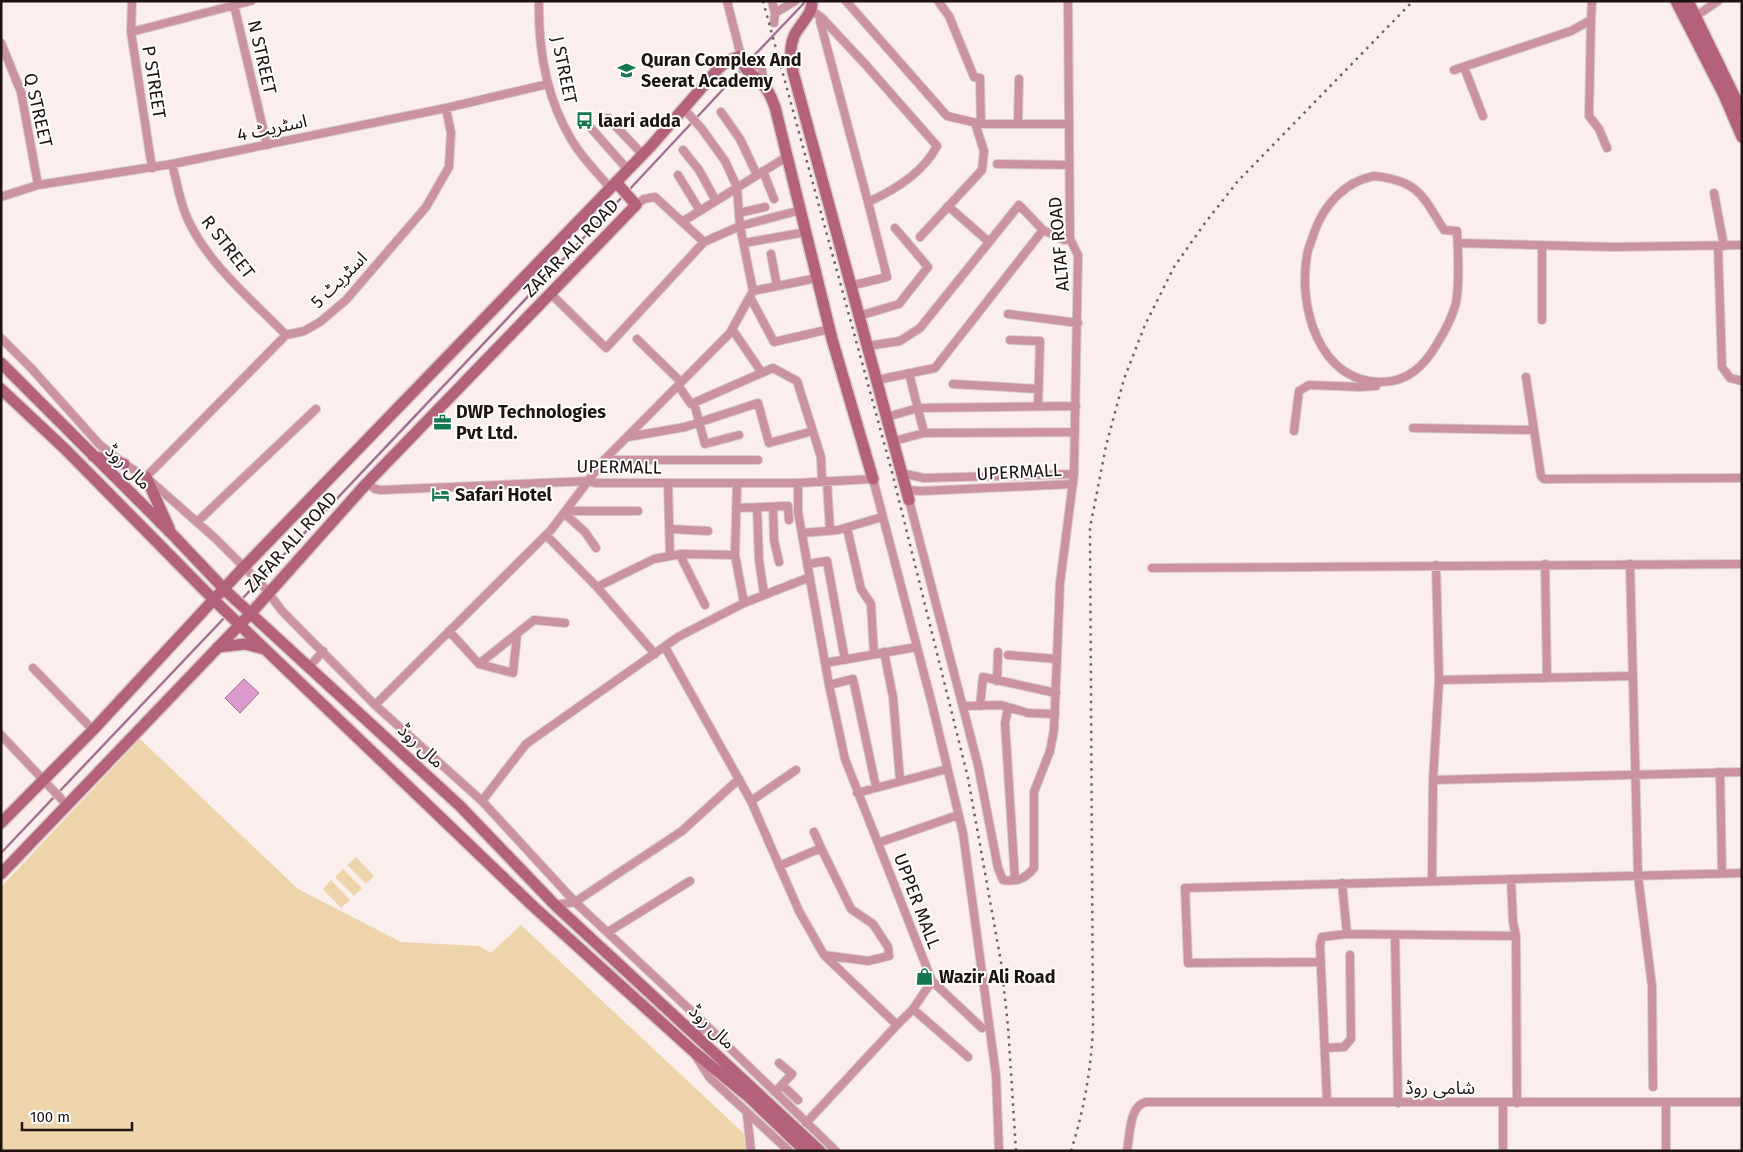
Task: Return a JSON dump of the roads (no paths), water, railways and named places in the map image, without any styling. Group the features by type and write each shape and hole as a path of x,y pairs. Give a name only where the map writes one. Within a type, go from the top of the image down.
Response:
{"street":[{"name":"P STREET","path":"132,1 131,32 152,168"},
{"path":"131,32 251,1"},
{"name":"J STREET","path":"539,1 543,60 554,106 572,141 616,186"},
{"path":"727,1 744,66"},
{"path":"772,1 775,13 774,23"},
{"path":"775,13 795,1"},
{"path":"846,1 947,116 978,123 1069,124"},
{"path":"920,237 982,170 984,151 978,123 980,78 974,77 949,16 938,1"},
{"name":"ALTAF ROAD","path":"1016,880 1028,876 1034,868 1034,792 1050,751 1055,714 1060,583 1074,474 1078,255 1070,239 1068,1"},
{"path":"1592,1 1589,116 1599,130 1607,148"},
{"path":"1676,1 1724,95 1742,137"},
{"path":"1688,1 1742,112"},
{"path":"1696,16 1718,1"},
{"path":"868,202 895,190 931,158 937,146 822,18 813,4 794,37 790,54 791,62 964,706 978,765 998,868 1003,880 1016,880 1005,723 1008,708"},
{"name":"N STREET","path":"234,6 267,144"},
{"path":"822,18 820,21 834,78 887,277 850,286"},
{"path":"1454,70 1571,30 1591,20"},
{"name":"Q STREET","path":"1,43 22,92 38,185"},
{"path":"616,186 642,155 688,113 727,61 744,66 764,85 775,107 830,329 873,479 963,833 993,1047 999,1151"},
{"path":"1464,67 1483,116"},
{"path":"1018,123 1019,79"},
{"name":"اسٹریٹ 4","path":"1,198 38,185 152,168 446,108 548,84"},
{"name":"اسٹریٹ 5","path":"146,477 286,335 304,331 320,322 346,300 426,208 449,168 451,133 446,108"},
{"path":"721,112 740,139 774,199"},
{"path":"688,113 725,161 737,187 740,226 752,294 774,342 830,329"},
{"path":"608,118 642,155"},
{"path":"590,127 628,170"},
{"path":"683,150 699,170 716,201"},
{"path":"682,222 788,156"},
{"name":"R STREET","path":"172,164 182,204 194,232 219,266 286,335"},
{"path":"997,164 1069,165"},
{"path":"678,175 700,211"},
{"path":"1294,431 1299,391 1303,387 1309,385 1360,387 1387,384 1412,374 1423,365 1445,331 1452,314 1457,295 1457,231 1444,230 1424,196 1414,188 1396,178 1374,176 1341,190 1318,223 1306,254 1306,288 1310,320 1331,360 1348,373 1368,382 1391,381"},
{"name":"ZAFAR ALI ROAD","path":"1,823 47,782 200,615 216,602 225,590 616,186 635,203 551,294 367,483 247,610 218,647 64,801 1,874"},
{"path":"1714,193 1721,246 1722,367 1730,378 1742,380"},
{"path":"635,203 655,197 704,242"},
{"path":"868,346 900,340 920,328 1019,205 1043,230 1064,240 1070,239"},
{"path":"948,206 989,242"},
{"path":"739,213 765,207"},
{"path":"551,294 606,348 704,242 740,226 801,210"},
{"path":"859,316 899,304 928,267 895,228"},
{"path":"877,380 935,368 1043,230"},
{"path":"744,243 806,232"},
{"path":"1458,243 1613,248 1742,245"},
{"path":"1542,246 1542,320"},
{"path":"770,254 777,286"},
{"path":"375,705 546,534 567,511 604,460 732,329 752,294 777,286 818,278"},
{"path":"1008,314 1078,323"},
{"path":"732,329 762,373"},
{"path":"1,338 32,368 100,445 124,464 146,477 197,522 375,705 482,801 575,902 836,1151"},
{"path":"637,339 680,384 692,404 694,403 705,444 739,435"},
{"path":"1010,340 1040,340 1038,406"},
{"name":"مال روڈ","path":"1,363 171,533 225,590 310,666 460,806 555,905 696,1036 805,1151"},
{"path":"694,403 772,368 798,381 822,457 830,531"},
{"path":"909,373 924,433"},
{"path":"1526,377 1541,476 1544,479 1742,478"},
{"path":"953,384 1038,388"},
{"name":"مال روڈ","path":"1,389 65,449 216,602 534,907 692,1050 753,1095 820,1151"},
{"path":"627,438 685,427 758,403 769,443 813,431"},
{"path":"887,417 918,408 1076,406"},
{"path":"197,522 316,409"},
{"path":"1413,428 1533,430"},
{"path":"894,441 924,433 1076,432"},
{"path":"91,455 124,464"},
{"path":"604,460 758,460"},
{"path":"901,473 924,478 1074,474"},
{"path":"146,477 171,533"},
{"name":"UPERMALL","path":"367,483 375,489 381,490 589,481 595,484 668,484 873,479"},
{"path":"737,482 735,555 744,603"},
{"name":"UPPER MALL","path":"798,482 798,512 828,685 845,759 932,982"},
{"path":"668,484 671,529 670,556"},
{"name":"UPERMALL","path":"907,495 922,492 1073,484"},
{"path":"736,508 788,506 789,520"},
{"path":"757,507 759,560 764,594"},
{"path":"773,507 774,540 779,562"},
{"path":"567,511 638,511"},
{"path":"567,511 596,548"},
{"path":"802,533 847,528 882,517"},
{"path":"847,528 861,589 870,604 874,654"},
{"path":"671,529 708,531"},
{"path":"546,534 597,587 655,654"},
{"path":"597,587 654,559 680,555 735,555"},
{"path":"680,555 705,605"},
{"path":"808,564 827,561 845,660"},
{"path":"1545,564 1547,678"},
{"path":"1630,564 1638,876 1652,986 1654,1087"},
{"path":"1152,568 1742,564"},
{"path":"1432,880 1432,780 1439,680 1436,565"},
{"path":"482,801 526,744 678,637 744,603 810,577"},
{"path":"198,584 202,598 200,615"},
{"path":"479,664 534,620 565,623"},
{"path":"449,631 479,664 513,673 517,634"},
{"path":"218,647 245,644 266,650"},
{"path":"665,647 751,801 799,911 824,955 898,1025"},
{"path":"825,663 917,647"},
{"path":"310,666 323,652"},
{"path":"884,652 893,697 900,780"},
{"path":"997,681 998,652"},
{"path":"1008,655 1057,659"},
{"path":"33,668 93,730"},
{"path":"1439,680 1632,676"},
{"path":"980,706 983,677 1056,693"},
{"path":"828,685 852,679 876,787"},
{"path":"964,706 1001,705 1028,713 1055,714"},
{"path":"1,735 64,801"},
{"path":"857,793 947,769"},
{"path":"751,801 796,770"},
{"path":"1720,772 1722,873"},
{"path":"1432,780 1742,772"},
{"path":"555,905 575,902 682,831 739,779"},
{"path":"878,843 958,815"},
{"path":"814,832 851,910 874,924 890,953 886,958 868,961 824,955"},
{"path":"779,866 821,848"},
{"path":"1321,962 1188,963 1185,888 1742,873"},
{"path":"1511,879 1513,922 1516,936 1517,1102"},
{"path":"608,932 690,881"},
{"path":"1342,883 1346,934"},
{"path":"571,919 575,902"},
{"path":"1327,1101 1321,962 1322,937 1346,934 1516,936"},
{"path":"1395,935 1398,1103"},
{"path":"1325,1048 1344,1047 1352,1039 1350,955"},
{"path":"806,1123 913,1009 932,982 982,1028"},
{"path":"913,1009 968,1057"},
{"path":"696,1036 706,1025"},
{"path":"692,1050 710,1078 789,1151"},
{"path":"775,1092 792,1074 780,1063"},
{"path":"782,1085 798,1100"},
{"name":"شامی روڈ","path":"1127,1151 1135,1110 1139,1104 1147,1102 1742,1102"},
{"path":"1503,1102 1503,1151"},
{"path":"1666,1102 1666,1151"},
{"path":"747,1114 751,1151"}],"waterway":[{"path":"747,63 806,1"},
{"path":"628,191 742,69"},
{"path":"242,599 624,195"},
{"path":"1,853 226,616"}],"railway":[{"path":"763,1 892,472 968,778 1001,962 1008,1026 1016,1151"},
{"path":"1071,1151 1086,1090 1091,1059 1093,1027 1090,528 1106,446 1124,379 1145,325 1174,267 1205,223 1238,181 1413,1"}],"place":[{"name":"Quran Complex And Seerat Academy","path":"627,70"},
{"name":"laari adda","path":"584,121"},
{"name":"DWP Technologies Pvt Ltd.","path":"442,422"},
{"name":"Safari Hotel","path":"441,495"},
{"name":"Wazir Ali Road","path":"925,977"}]}
